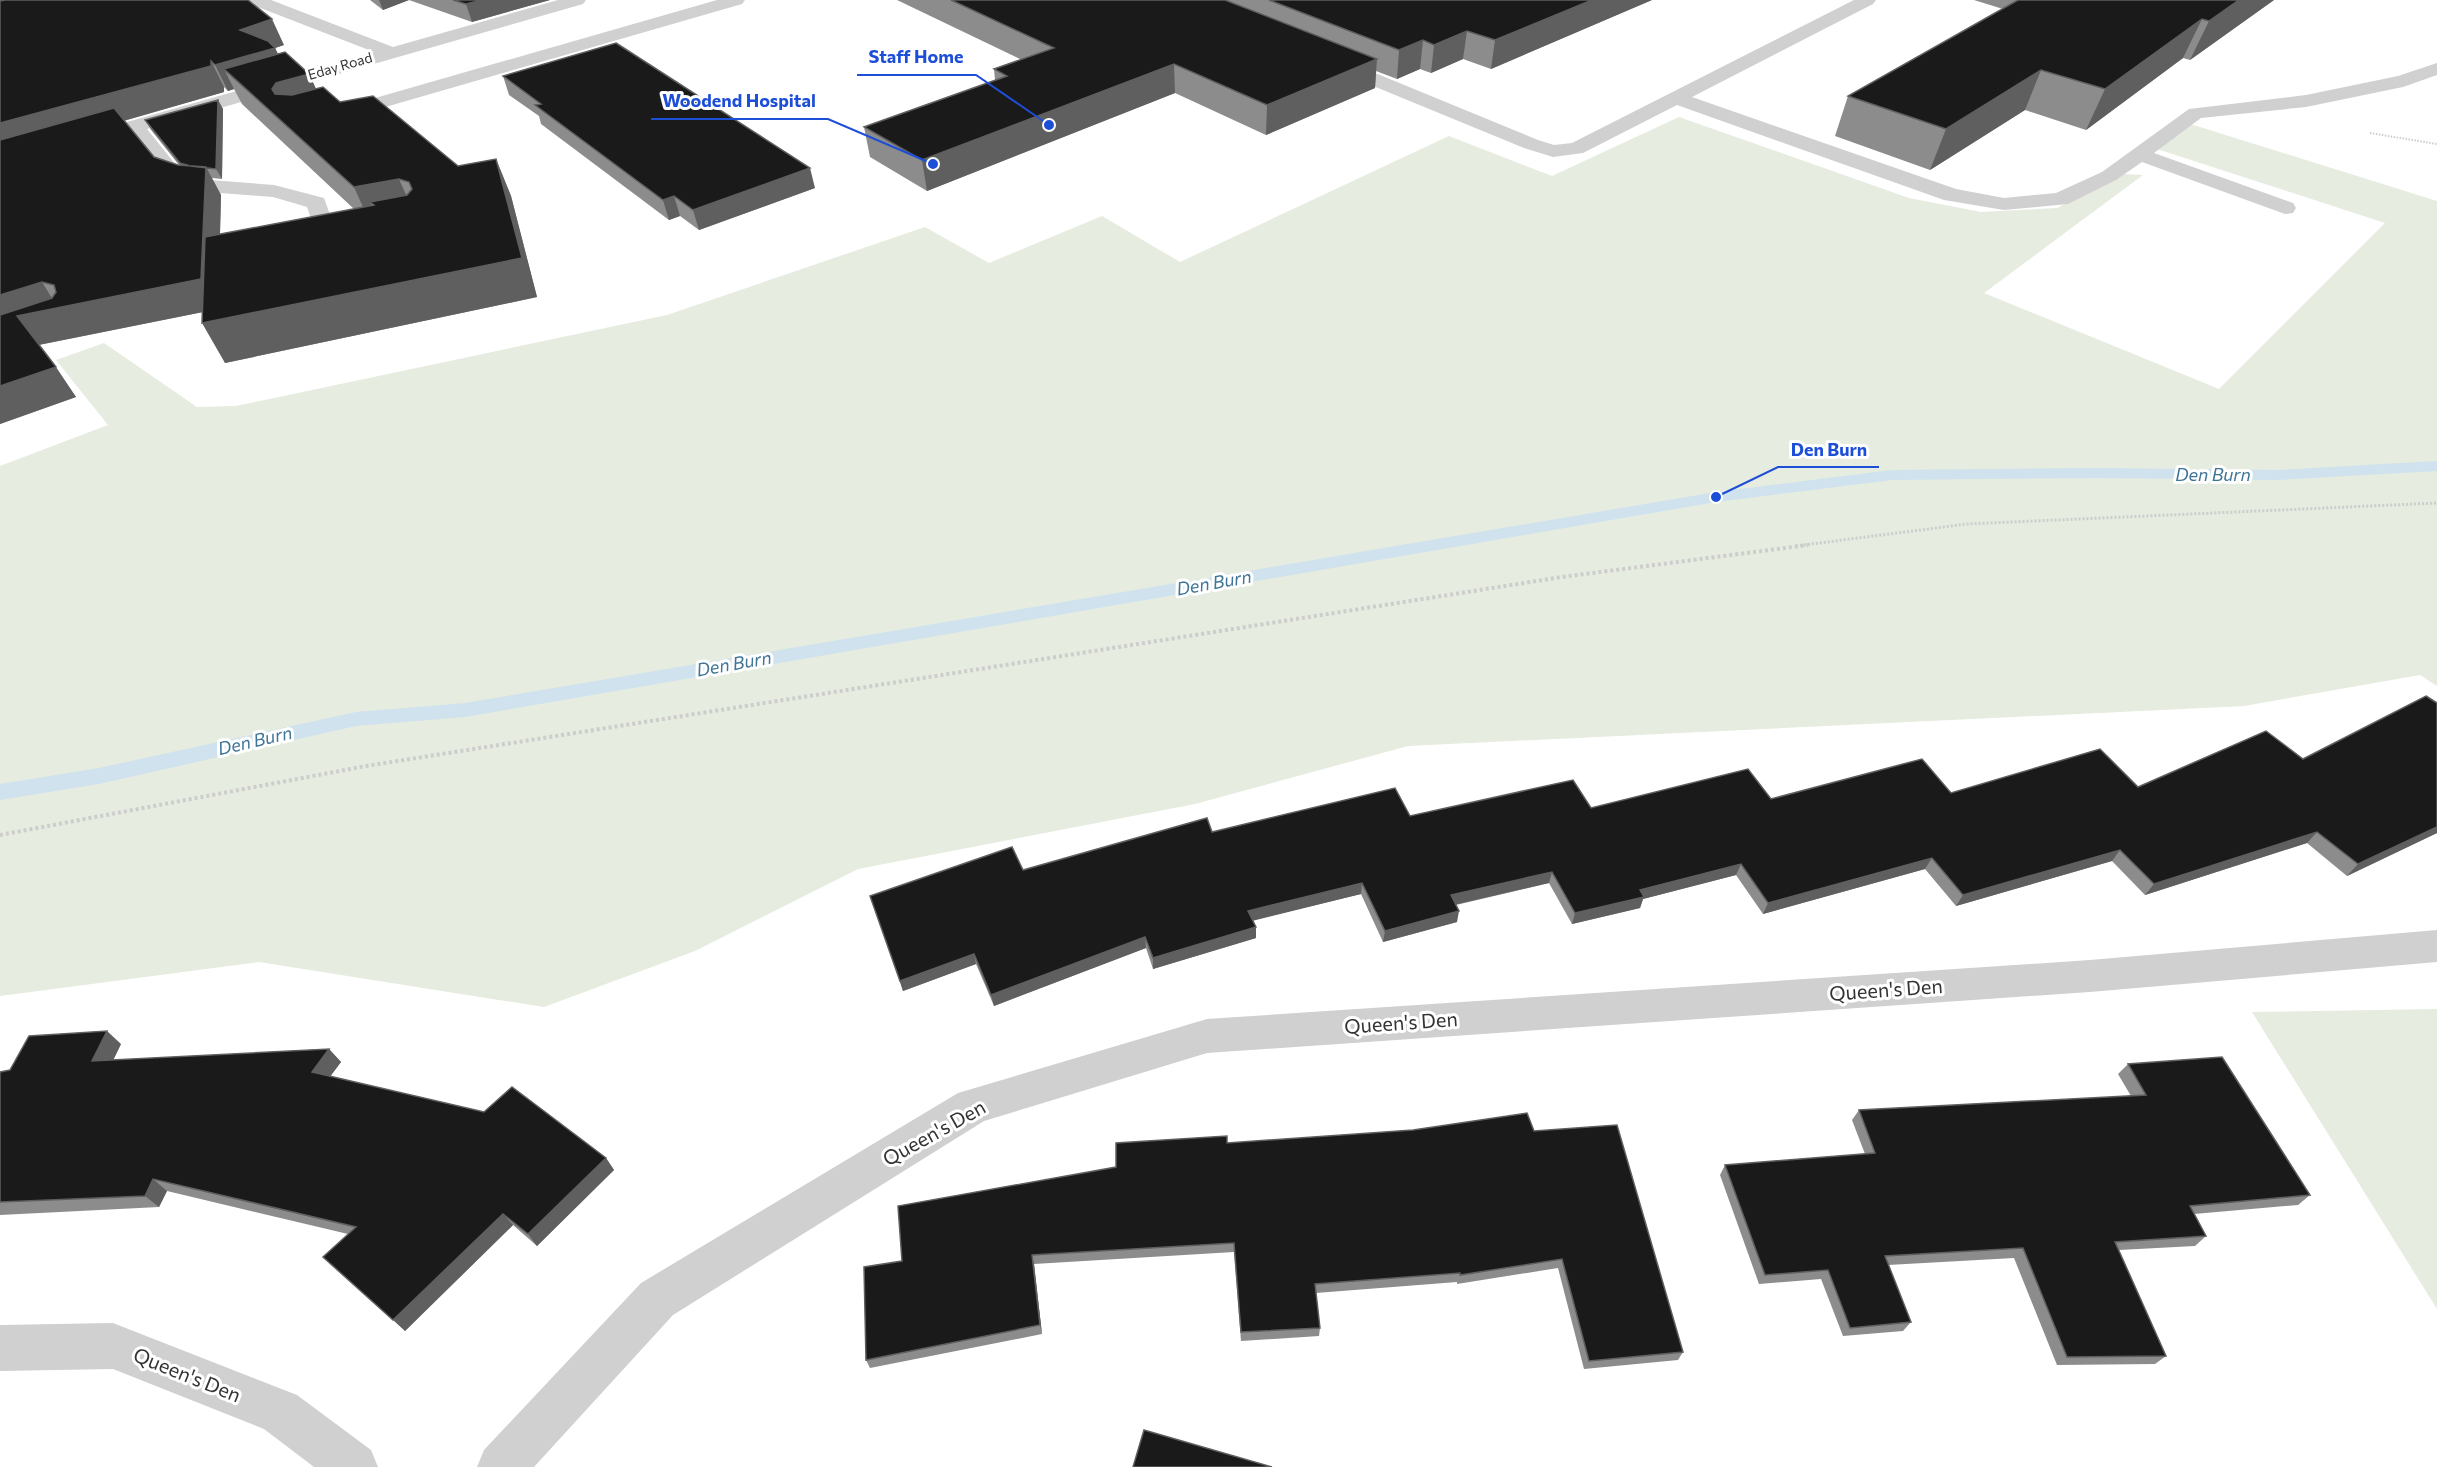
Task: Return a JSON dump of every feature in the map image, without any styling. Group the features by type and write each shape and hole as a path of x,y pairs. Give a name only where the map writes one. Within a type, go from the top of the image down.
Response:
{"street":[{"path":"256,0 390,52"},
{"name":"Eday Road","path":"0,164 577,0"},
{"path":"324,119 736,0"},
{"path":"1314,55 1553,151 1576,149 1867,0"},
{"path":"1675,98 1952,195 2004,204 2060,199 2109,176 2196,113 2306,101 2403,81 2437,69"},
{"path":"134,126 177,179 194,185 274,191 296,196 316,203 329,242 361,236"},
{"path":"2139,154 2285,208"},
{"name":"Queen's Den","path":"501,1467 657,1299 932,1131 973,1106 1207,1036 2078,976 2437,946"},
{"name":"Queen's Den","path":"0,1348 113,1346 280,1412 354,1467"}],"path":[{"path":"0,835 366,766 1562,577 1967,524 2437,503"}],"shaded area":[{"path":"1679,117 1909,198 1981,212 2057,208 2123,174 2143,175 1984,293 2219,389 2385,223 2154,148 2184,122 2437,201 2437,686 2420,675 2244,706 1408,746 1195,804 858,869 695,951 544,1007 259,962 0,996 0,466 108,425 56,360 104,343 197,407 236,406 667,315 925,227 989,263 1102,216 1180,262 1449,136 1552,176"},
{"path":"2437,1009 2437,1309 2252,1012"}],"building":[{"path":"248,0 272,19 240,30 268,41 275,48 215,65 211,61 211,66 0,123 0,1"},
{"path":"453,0 482,0 466,4"},
{"path":"951,0 1225,0 1377,59 1267,105 1174,64 922,160 864,127 1007,76 994,69 1054,48"},
{"path":"1269,0 1592,0 1495,40 1467,31 1434,45 1423,40 1399,50"},
{"path":"2018,0 2239,0 2209,21 2202,19 2105,89 2041,70 1946,129 1848,96"},
{"path":"616,43 810,168 693,210 674,196 663,200 535,105 541,104 503,76"},
{"path":"285,52 309,74 276,83 272,89 275,94 292,95 323,87 340,102 373,96 458,166 496,159 522,258 202,323 205,237 374,205 370,202 407,195 412,189 409,182 399,179 354,187 224,69"},
{"path":"218,100 216,169 180,163 145,120"},
{"path":"114,108 154,157 178,165 206,167 201,279 17,316 56,367 0,386 0,315 52,298 56,292 54,285 42,282 0,295 0,140"},
{"path":"2426,696 2437,703 2437,827 2358,864 2317,832 2154,884 2120,850 1963,895 1932,858 1768,903 1741,864 1640,890 1644,897 1575,913 1552,872 1451,895 1459,911 1385,931 1362,883 1248,911 1256,927 1153,958 1145,937 991,995 974,954 900,981 870,896 1012,847 1023,870 1207,818 1212,832 1395,788 1410,816 1573,780 1591,808 1748,769 1771,799 1922,759 1951,793 2100,749 2138,787 2266,731 2303,759"},
{"path":"107,1031 92,1061 329,1049 312,1072 484,1112 512,1087 606,1158 528,1234 503,1214 393,1320 323,1257 356,1227 153,1179 145,1196 0,1202 0,1072 10,1070 29,1036"},
{"path":"2222,1057 2310,1195 2190,1206 2206,1236 2115,1242 2166,1356 2067,1357 2023,1248 1885,1256 1911,1322 1850,1328 1828,1270 1765,1275 1725,1165 1875,1153 1859,1110 2146,1095 2128,1064"},
{"path":"1527,1113 1534,1131 1617,1125 1683,1352 1589,1361 1562,1259 1460,1275 1460,1273 1315,1284 1320,1328 1241,1332 1234,1243 1032,1255 1040,1325 866,1360 864,1267 902,1261 898,1206 1116,1167 1116,1143 1227,1136 1227,1143 1413,1130"},
{"path":"1144,1430 1272,1467 1133,1467"}],"waterway":[{"name":"Den Burn","path":"0,792 99,776 356,719 465,710 1716,497 1892,475 2095,473 2279,475 2437,466"}],"place":[{"name":"Staff Home","path":"1049,125"},
{"name":"Woodend Hospital","path":"933,164"},
{"name":"Den Burn","path":"1716,497"}]}
